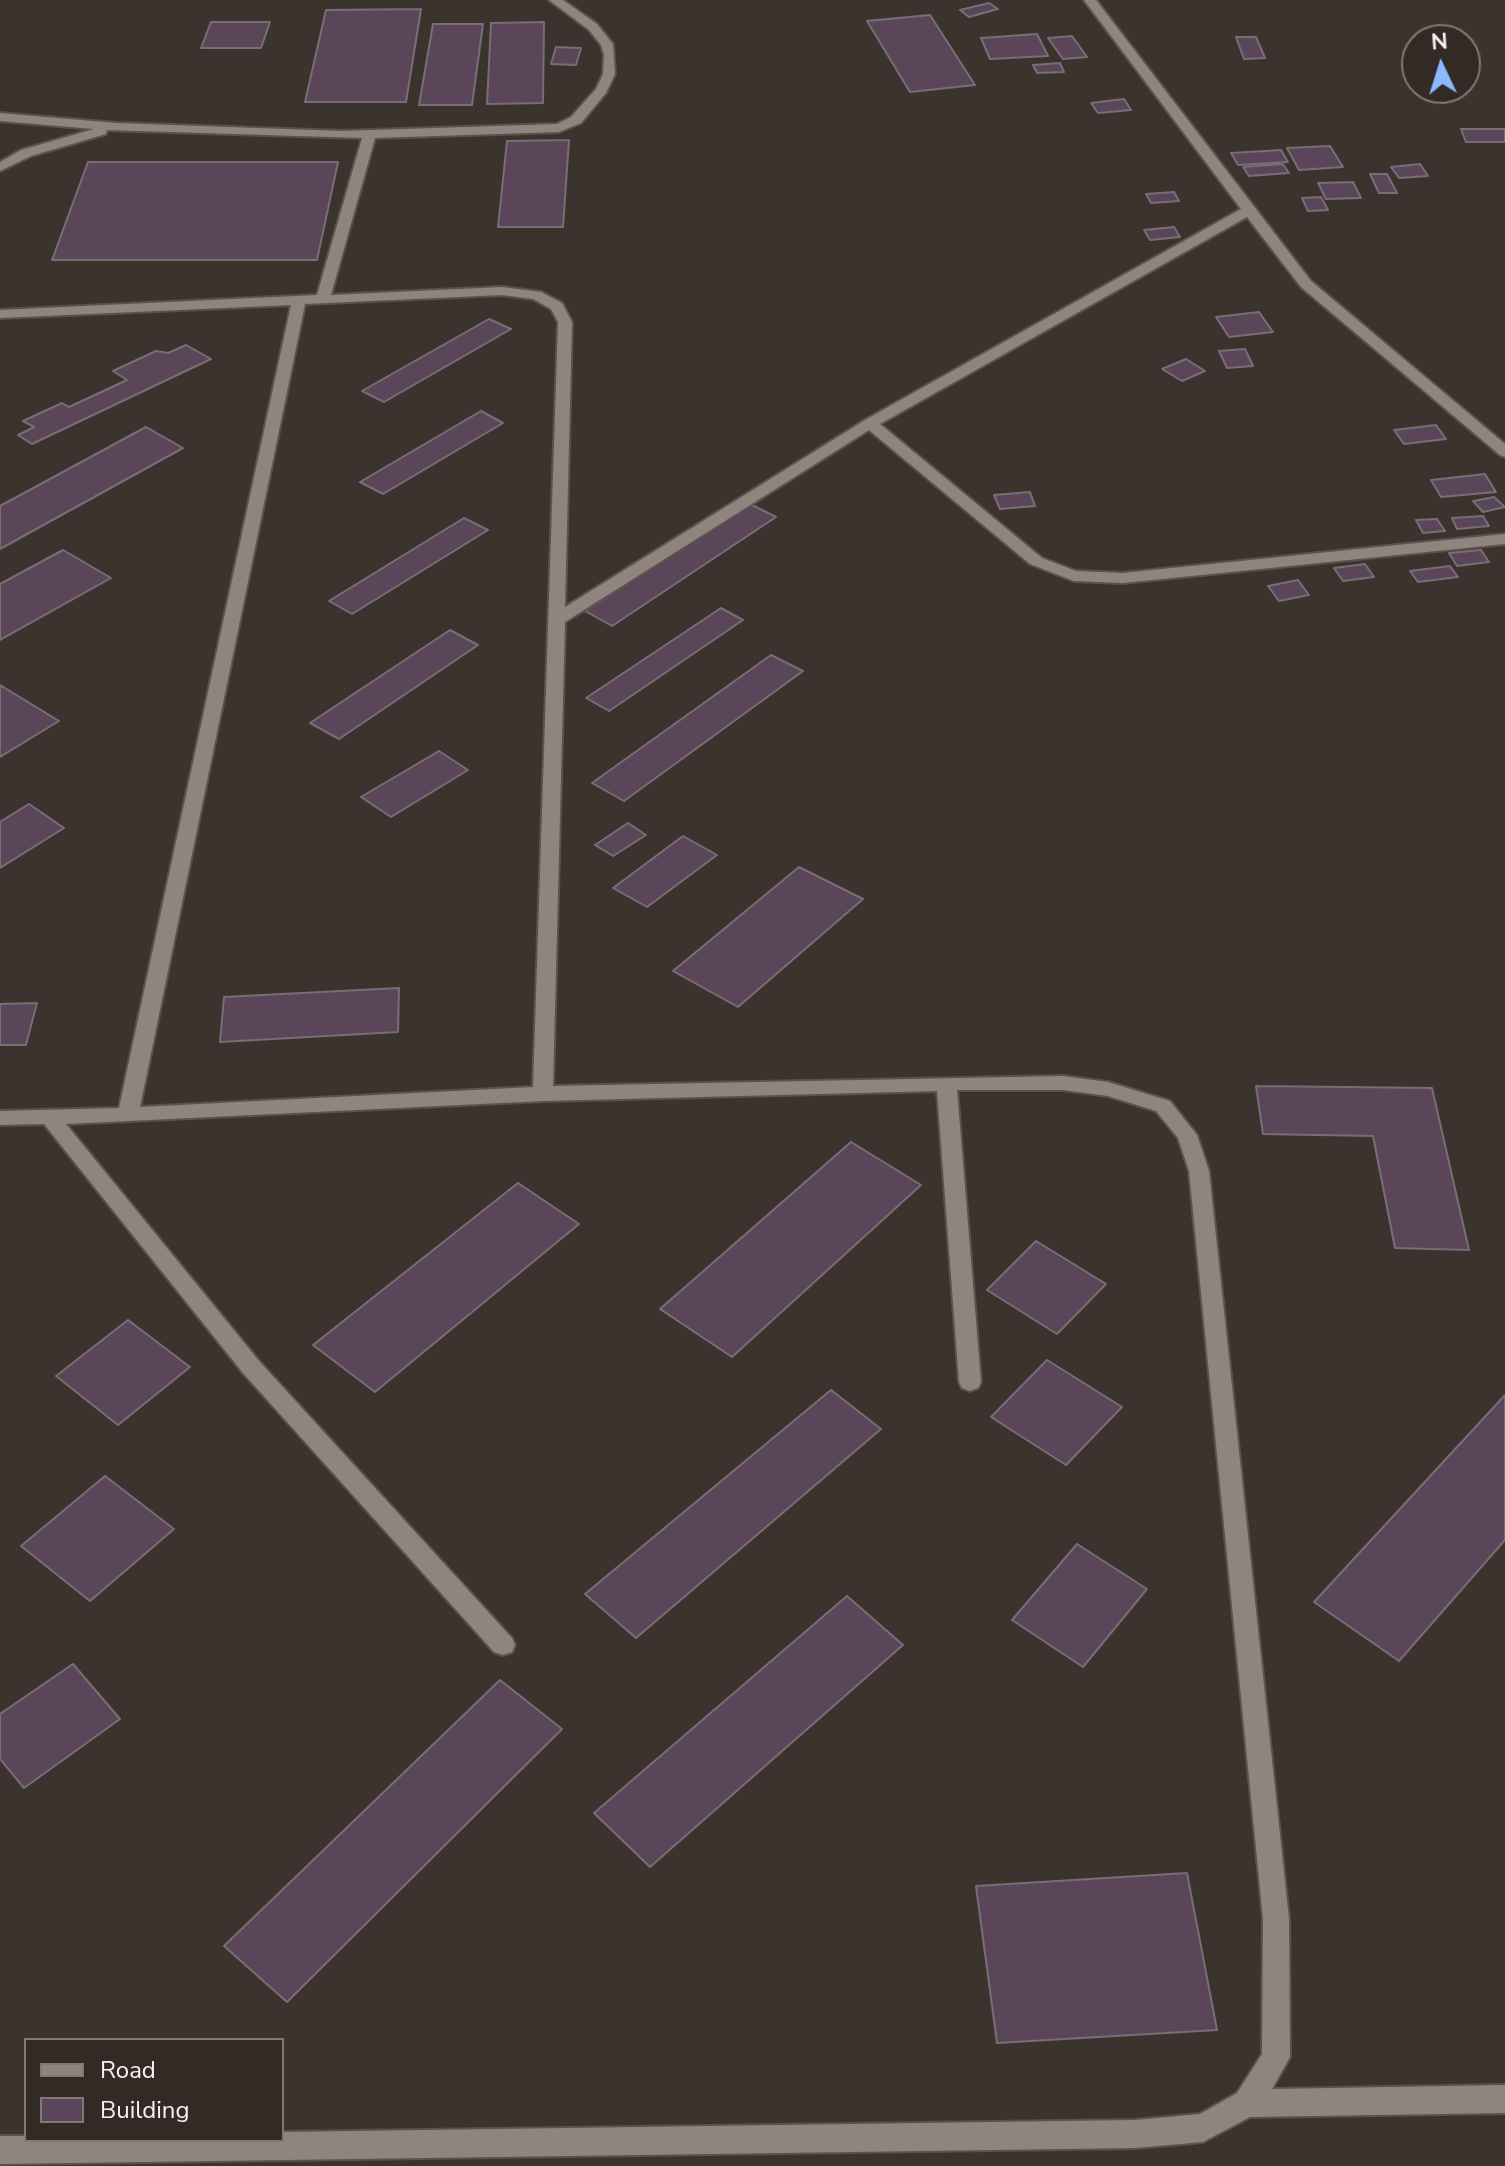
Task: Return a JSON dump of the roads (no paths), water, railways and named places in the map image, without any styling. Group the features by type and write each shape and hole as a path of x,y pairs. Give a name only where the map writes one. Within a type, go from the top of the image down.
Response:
{"street":[{"path":"0,117 116,127 369,135 559,128 576,120 606,82 610,55 607,44 593,27 555,0"},
{"path":"1090,0 1306,284 1505,452"},
{"path":"0,167 47,146 116,127"},
{"path":"323,299 369,135"},
{"path":"556,620 870,423 1249,210"},
{"path":"0,314 502,291 536,295 557,306 565,322 543,1094"},
{"path":"128,1115 299,300"},
{"path":"870,423 1036,561 1074,576 1123,578 1505,539"},
{"path":"0,1118 128,1115 543,1094 946,1084 1063,1083 1108,1089 1163,1106 1187,1135 1199,1171 1276,1919 1276,2057 1247,2103 1203,2128 1135,2134 0,2150"},
{"path":"946,1084 970,1382"},
{"path":"50,1118 251,1367 503,1645"},
{"path":"1247,2103 1505,2099"}]}
